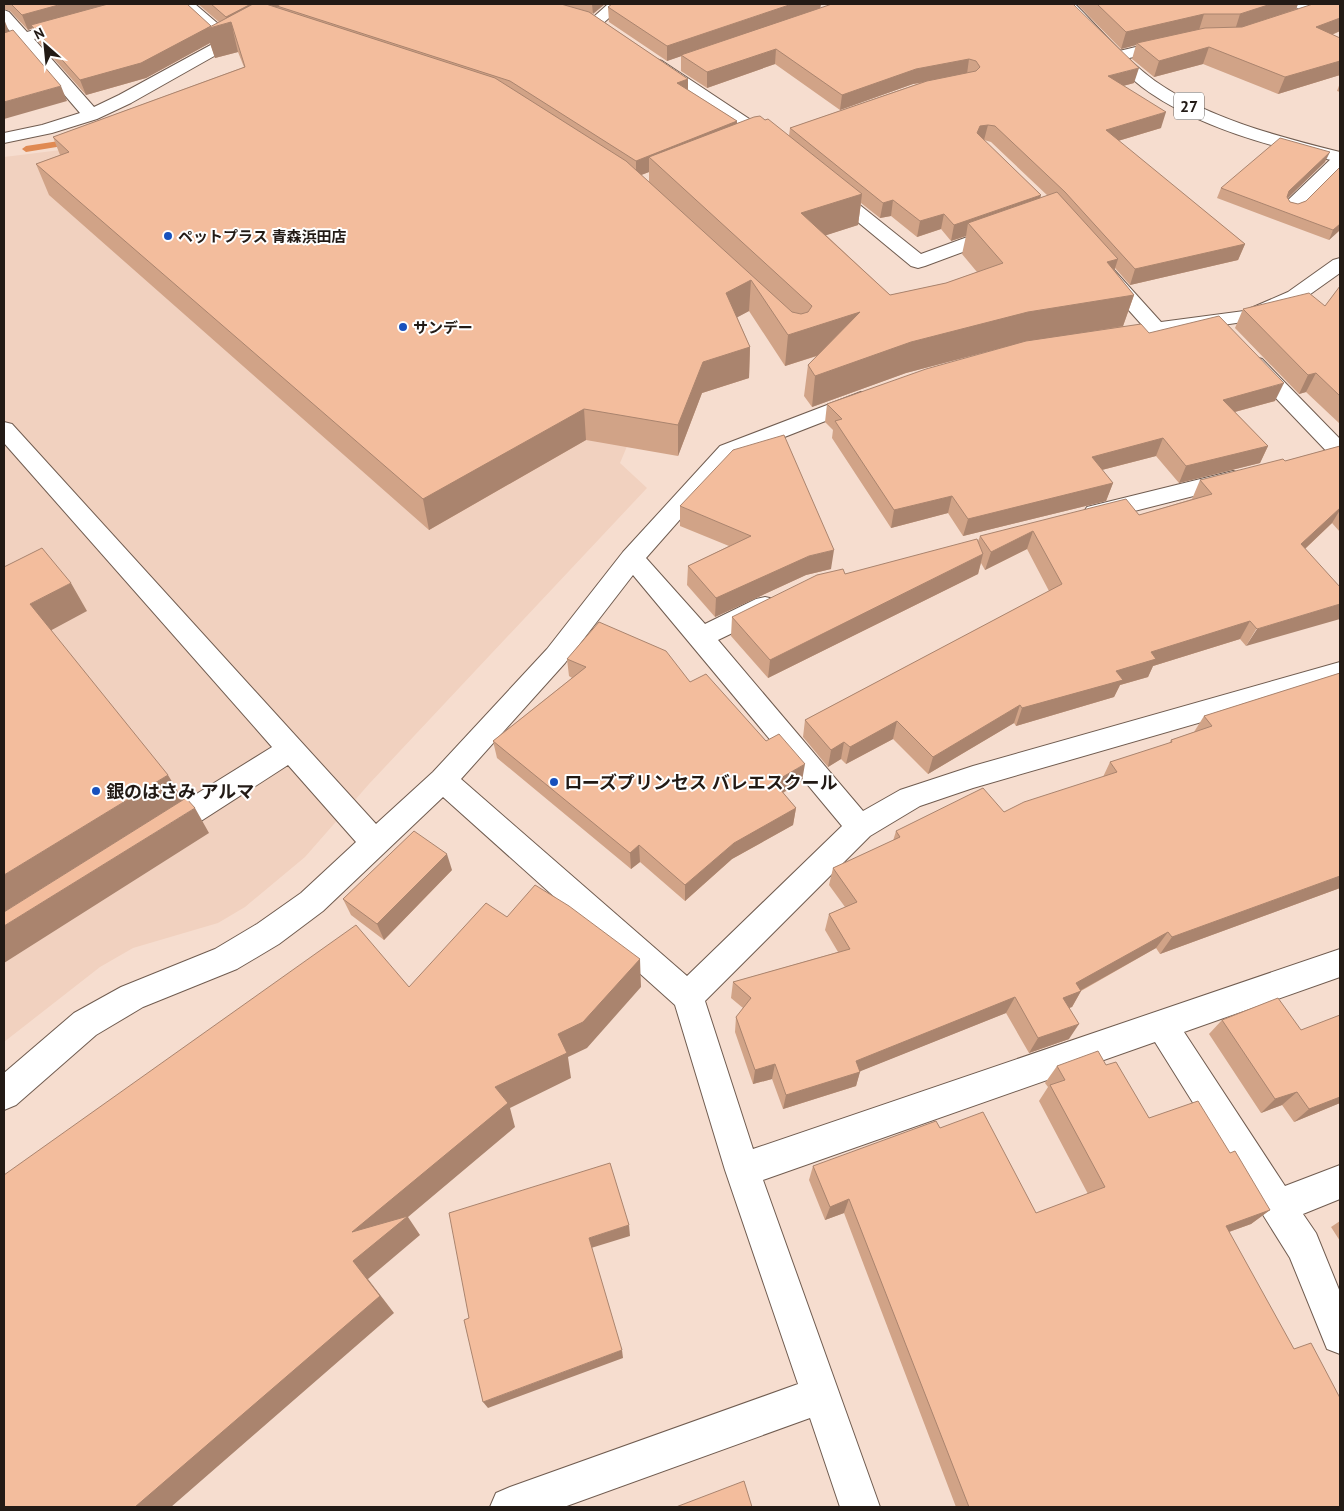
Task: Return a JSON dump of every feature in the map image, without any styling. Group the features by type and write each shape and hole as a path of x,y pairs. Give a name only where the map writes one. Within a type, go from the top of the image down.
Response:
{"street":[{"path":"4,43 141,4"},
{"path":"186,4 227,40"},
{"path":"4,138 46,129 91,115 133,94 227,40 296,4"},
{"path":"578,17 603,27 617,4"},
{"name":"27","path":"1067,4 1117,56 1146,81 1212,118 1250,132 1340,159"},
{"path":"1270,25 1313,11 1299,4"},
{"path":"4,15 91,115"},
{"path":"263,22 282,28"},
{"path":"1117,56 1181,41"},
{"path":"640,53 787,155"},
{"path":"664,69 682,63"},
{"path":"743,143 790,136"},
{"path":"1293,206 1340,159"},
{"path":"818,180 918,262 1016,226"},
{"path":"1097,264 1156,329"},
{"path":"1088,340 1250,316 1295,296 1340,264"},
{"path":"1214,321 1340,452"},
{"path":"4,1094 85,1024 132,997 226,959 268,934 312,902 443,780 556,656 632,558 728,451 813,416 878,393"},
{"path":"4,429 376,844"},
{"path":"1311,459 1340,452"},
{"path":"1079,518 1253,474"},
{"path":"632,558 702,637 860,827"},
{"path":"702,637 781,598"},
{"path":"688,997 860,827 910,798 973,777 1340,672"},
{"path":"143,843 291,749"},
{"path":"443,780 688,997 742,1170 860,1507"},
{"path":"742,1170 1340,963"},
{"path":"1162,1024 1303,1246 1340,1336"},
{"path":"1277,1206 1340,1182"},
{"path":"510,1507 821,1395"}],"shaded area":[{"path":"61,150 665,356 620,463 647,488 369,784 305,857 245,907 218,923 133,948 100,967 4,1042 4,157"}],"building":[{"path":"11,4 62,4 22,15"},
{"path":"108,4 187,4 211,26 141,63 80,80 31,25"},
{"path":"211,4 251,4 226,17"},
{"path":"253,4 266,4 495,78 626,161 792,312 801,314 808,312 812,306 649,157 754,117 760,116 765,120 768,119 862,194 801,213 890,295 946,283 1003,263 968,223 1057,192 1118,259 1107,262 1134,295 1028,312 911,342 815,376 808,365 860,312 788,335 751,280 726,293 750,347 703,362 678,425 584,409 423,499 36,164 69,152 53,137 245,67 231,22 206,29"},
{"path":"281,4 561,4 589,12 688,79 677,83 737,121 636,161 510,81 277,6"},
{"path":"612,4 792,4 667,46 608,7"},
{"path":"832,4 1073,4 1139,68 1108,76 1166,112 1106,130 1245,244 1135,269 1065,192 995,126 988,125 980,126 977,133 1041,195 954,225 944,214 920,221 893,200 883,203 790,128 927,81 976,71 980,67 976,61 969,59 916,69 842,95 776,49 707,72 681,55"},
{"path":"1097,4 1271,4 1240,14 1204,14 1126,32"},
{"path":"1313,4 1340,4 1340,18 1316,27 1340,38 1340,61 1285,77 1209,47 1159,61 1137,43 1205,28 1242,27"},
{"path":"13,30 61,86 4,102 4,33"},
{"path":"1280,138 1330,152 1289,191 1287,197 1290,202 1298,204 1306,201 1340,167 1340,224 1333,230 1221,188"},
{"path":"1340,286 1340,396 1316,373 1308,375 1243,309 1309,293 1325,306"},
{"path":"1219,316 1284,383 1223,400 1268,446 1186,466 1163,438 1092,457 1113,483 968,519 952,496 894,510 835,421 842,419 827,404 926,369 1026,341 1141,324 1149,333"},
{"path":"784,435 834,550 809,556 716,598 688,566 751,536 680,506 733,450"},
{"path":"1340,446 1340,508 1301,544 1340,587 1340,604 1257,629 1250,621 1151,652 1156,659 1116,671 1123,680 1022,708 1020,705 933,757 897,721 850,747 844,742 831,750 805,720 1062,584 1033,531 991,552 980,536 1126,499 1139,515 1212,494 1200,480 1283,459 1285,461"},
{"path":"977,539 983,554 770,660 732,617 817,575 843,569 845,574"},
{"path":"42,548 71,583 30,604 168,775 4,875 4,567"},
{"path":"599,622 666,651 690,682 706,674 766,741 779,734 805,764 774,782 796,808 734,843 685,885 639,845 630,853 493,741 586,667 567,659"},
{"path":"1340,673 1340,876 1172,937 1168,932 1076,983 1081,991 1063,998 1079,1024 1038,1038 1015,997 856,1061 860,1072 786,1095 775,1064 755,1070 736,1017 751,998 733,982 850,949 829,914 857,902 833,868 900,837 896,831 983,788 1004,812 1024,802 1117,772 1110,762 1172,742 1171,740 1212,726 1204,716"},
{"path":"186,798 195,808 4,926 4,912"},
{"path":"414,831 447,854 377,924 343,899"},
{"path":"535,885 569,906 640,959 583,1022 558,1034 567,1053 495,1087 508,1103 352,1232 408,1216 353,1261 380,1296 135,1507 4,1507 4,1175 356,925 409,987 486,903 507,917"},
{"path":"1278,998 1301,1030 1340,1015 1340,1097 1309,1109 1297,1092 1275,1099 1222,1020"},
{"path":"1098,1051 1106,1065 1116,1062 1149,1118 1198,1101 1230,1153 1235,1151 1270,1210 1226,1226 1294,1349 1311,1343 1340,1398 1340,1507 969,1507 849,1199 830,1207 813,1166 936,1121 940,1128 983,1112 1036,1213 1105,1187 1050,1085 1065,1080 1057,1066"},
{"path":"610,1163 629,1225 589,1238 622,1350 483,1402 464,1320 469,1318 449,1213"},
{"path":"744,1481 752,1507 676,1507"}],"waterway":[{"path":"26,149 72,142"}],"place":[{"name":"ペットプラス 青森浜田店","path":"168,236"},
{"name":"サンデー","path":"403,327"},
{"name":"ローズプリンセス バレエスクール","path":"554,782"},
{"name":"銀のはさみ アルマ","path":"96,791"}]}
